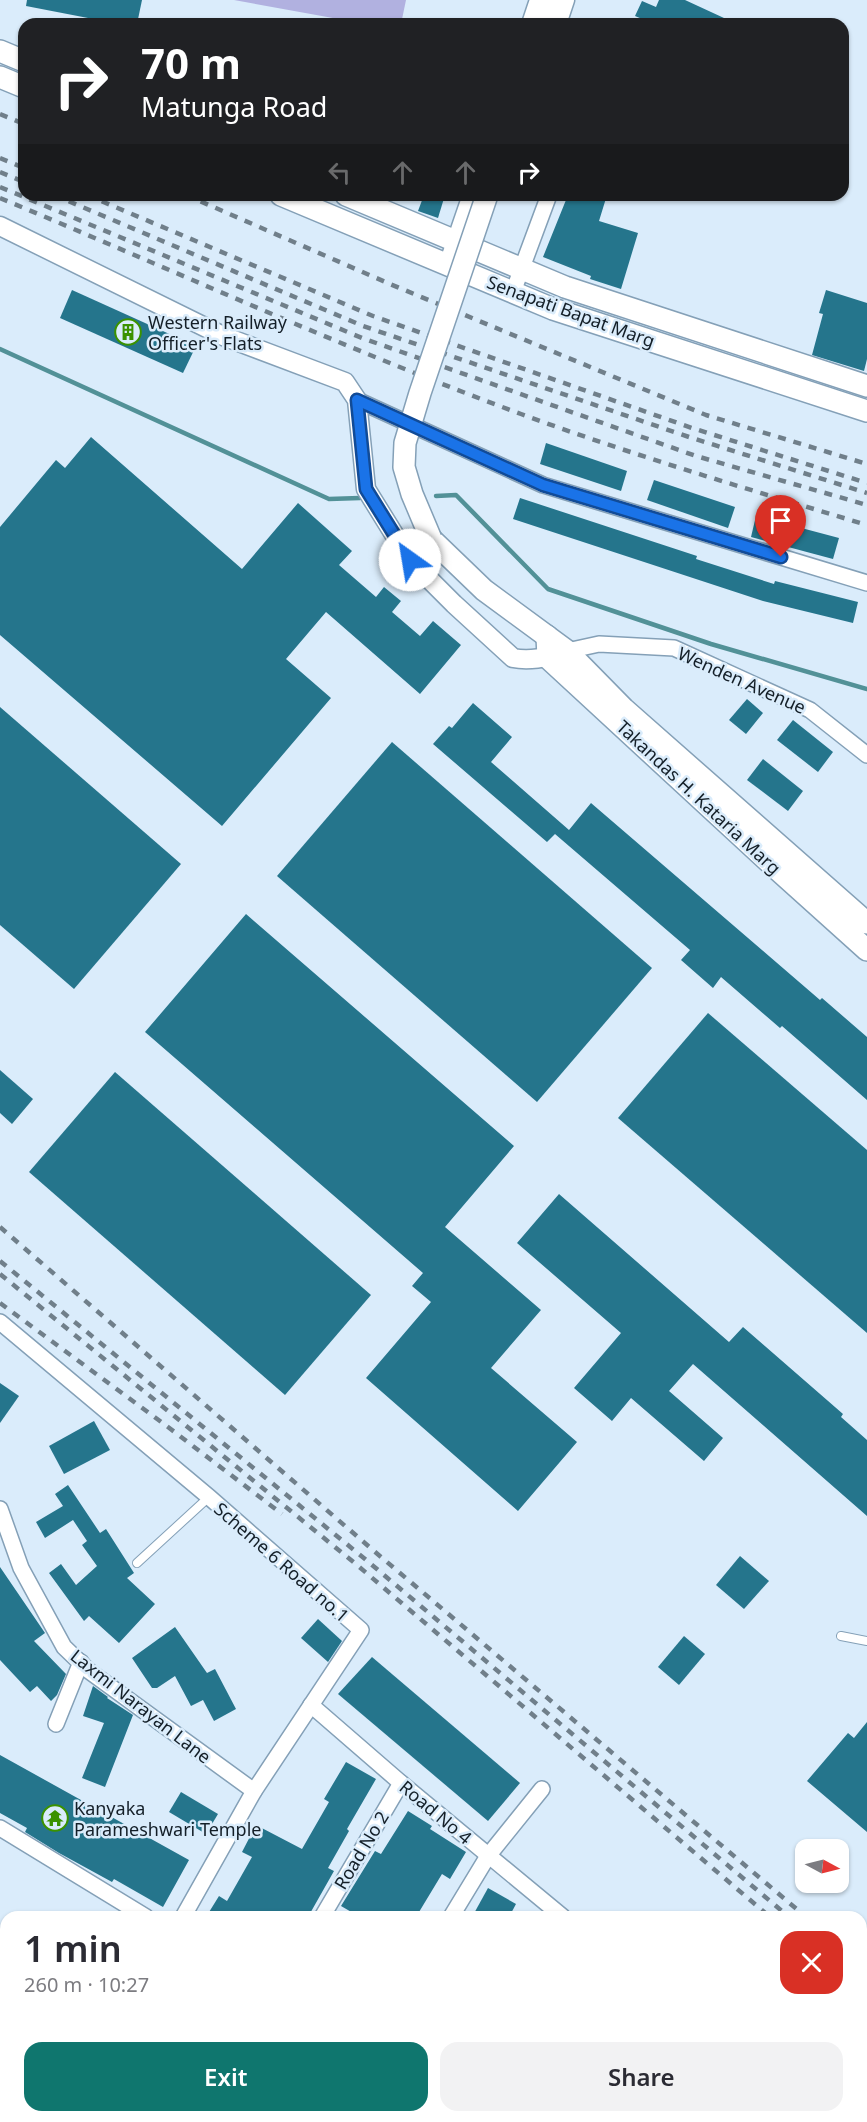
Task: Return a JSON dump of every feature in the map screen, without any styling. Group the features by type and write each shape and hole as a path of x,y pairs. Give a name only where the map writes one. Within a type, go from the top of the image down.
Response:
{"main road":[{"path":"548,18 554,0"},
{"path":"0,51 18,58"},
{"path":"0,77 18,84"},
{"name":"Senapati Bapat Marg","path":"295,201 553,309 867,411"},
{"name":"Senapati Bapat Marg","path":"360,201 565,287 867,386"},
{"name":"Takandas H. Kataria Marg","path":"485,201 405,443 404,467 412,494 431,539 484,590 547,636 558,654 618,714 774,854 867,950"},
{"name":"Takandas H. Kataria Marg","path":"774,854 867,922"}],"street":[{"path":"533,18 539,0"},
{"path":"559,18 565,0"},
{"path":"448,265 470,201"},
{"path":"478,250 496,201"},
{"path":"513,292 547,201"},
{"path":"376,235 387,212"},
{"path":"0,226 223,336 345,381 357,400 366,489 410,560 513,658 521,660 558,654"},
{"path":"357,400 543,485 867,583"},
{"name":"Wenden Avenue","path":"558,654 599,644 674,648 810,710 867,755"},
{"name":"Scheme 6 Road no.1","path":"0,1322 209,1497 361,1630 254,1791 186,1911"},
{"name":"Laxmi Narayan Lane","path":"0,1509 21,1568 64,1647 254,1791"},
{"path":"56,1724 81,1662"},
{"name":"Road No 4","path":"311,1705 556,1911"},
{"name":"Road No 2","path":"326,1911 401,1783"},
{"path":"455,1911 488,1856 542,1789"},
{"path":"0,1828 136,1911"}],"lane":[{"path":"137,1563 209,1497"},
{"path":"841,1636 867,1641"}],"shaded area":[{"path":"234,0 406,0 402,18 333,18"}],"building":[{"path":"27,0 142,0 138,18 88,18 26,6"},
{"path":"659,0 685,0 724,18 640,18 635,16 642,1 656,7"},
{"path":"422,201 443,201 438,218 418,211"},
{"path":"566,201 605,201 599,221 638,233 621,289 590,279 591,276 543,257"},
{"name":"Western Railway Officer's Flats","path":"72,290 196,346 183,373 60,318"},
{"path":"826,290 867,303 867,359 864,371 812,355 823,314 819,313"},
{"path":"91,437 242,569 298,503 352,551 339,565 376,597 384,587 401,601 392,612 420,636 433,621 461,645 420,694 326,612 286,659 331,698 222,826 0,635 0,527 56,460 65,468"},
{"path":"546,443 627,471 621,491 540,464"},
{"path":"654,480 735,507 728,528 647,500"},
{"path":"520,498 697,556 696,559 774,584 775,581 858,602 853,623 763,601 513,519"},
{"path":"756,516 839,538 833,559 751,537"},
{"path":"747,699 763,713 746,734 729,720"},
{"path":"473,703 512,737 491,762 569,830 591,803 820,1000 822,998 867,1037 867,1100 782,1026 780,1028 721,977 713,988 681,960 690,950 555,834 547,842 433,744 449,726 452,728"},
{"path":"0,707 181,864 74,989 0,925"},
{"path":"793,720 833,752 818,772 777,740"},
{"path":"392,742 652,968 537,1102 277,876"},
{"path":"763,759 803,791 788,811 747,780"},
{"path":"246,914 514,1146 445,1227 541,1310 491,1368 577,1442 518,1511 366,1378 431,1302 412,1286 423,1273 145,1032"},
{"path":"708,1013 867,1150 867,1333 618,1118"},
{"path":"0,1070 33,1099 12,1124 0,1113"},
{"path":"115,1072 371,1295 285,1395 29,1172"},
{"path":"559,1194 729,1342 743,1327 843,1414 841,1417 867,1440 867,1516 693,1364 669,1391 723,1438 704,1461 631,1398 612,1421 574,1388 621,1333 517,1243"},
{"path":"0,1383 19,1396 0,1423"},
{"path":"94,1421 110,1450 64,1474 49,1446"},
{"path":"68,1485 100,1533 106,1529 134,1573 127,1578 155,1604 119,1643 89,1616 84,1621 49,1573 61,1564 76,1585 97,1566 82,1545 87,1541 73,1520 45,1538 36,1522 63,1506 55,1494"},
{"path":"740,1556 769,1581 744,1609 716,1585"},
{"path":"0,1567 45,1633 34,1641 66,1674 57,1695 51,1701 37,1686 30,1692 0,1660"},
{"path":"318,1619 342,1641 328,1662 301,1638"},
{"path":"175,1627 207,1673 215,1669 236,1709 214,1721 203,1700 191,1706 175,1676 157,1688 152,1688 132,1658"},
{"path":"684,1636 705,1654 679,1685 658,1667"},
{"path":"372,1657 520,1783 488,1821 338,1694"},
{"path":"93,1686 133,1715 105,1787 82,1778 104,1723 83,1716"},
{"path":"867,1722 867,1832 807,1781 848,1733 854,1738"},
{"path":"0,1755 189,1860 163,1907 114,1879 112,1882 59,1853 25,1832 27,1828 0,1813"},
{"path":"346,1762 376,1779 347,1829 349,1831 328,1868 334,1871 311,1911 210,1911 219,1896 227,1901 252,1857 242,1852 256,1825 302,1849 329,1802 324,1799"},
{"path":"181,1792 218,1814 206,1834 169,1812"},
{"path":"408,1811 432,1826 430,1829 466,1852 450,1879 442,1874 420,1911 350,1911 341,1906 375,1851 381,1854"},
{"path":"488,1888 516,1904 512,1911 475,1911"}],"waterway":[{"path":"0,349 329,499 360,498"},
{"path":"436,496 456,495 548,589 711,644 867,689"}],"railway":[{"path":"0,114 18,122"},
{"path":"0,158 18,166"},
{"path":"0,172 18,180"},
{"path":"0,187 18,195"},
{"path":"0,198 324,336 521,414 737,486 867,525"},
{"path":"34,201 362,338 696,456 867,505"},
{"path":"68,201 363,326 689,437 867,493"},
{"path":"101,201 373,316 692,428 867,483"},
{"path":"200,201 390,284 706,415 867,464"},
{"path":"0,1227 374,1551 799,1911"},
{"path":"0,1261 365,1559 782,1911"},
{"path":"0,1274 357,1565 763,1911"},
{"path":"0,1303 282,1514"}],"place":[{"name":"Western Railway Officer's Flats","path":"128,332"},
{"name":"Kanyaka Parameshwari Temple","path":"55,1818"}],"route":[{"path":"410,560 366,489 357,400 543,485 781,557"}]}
